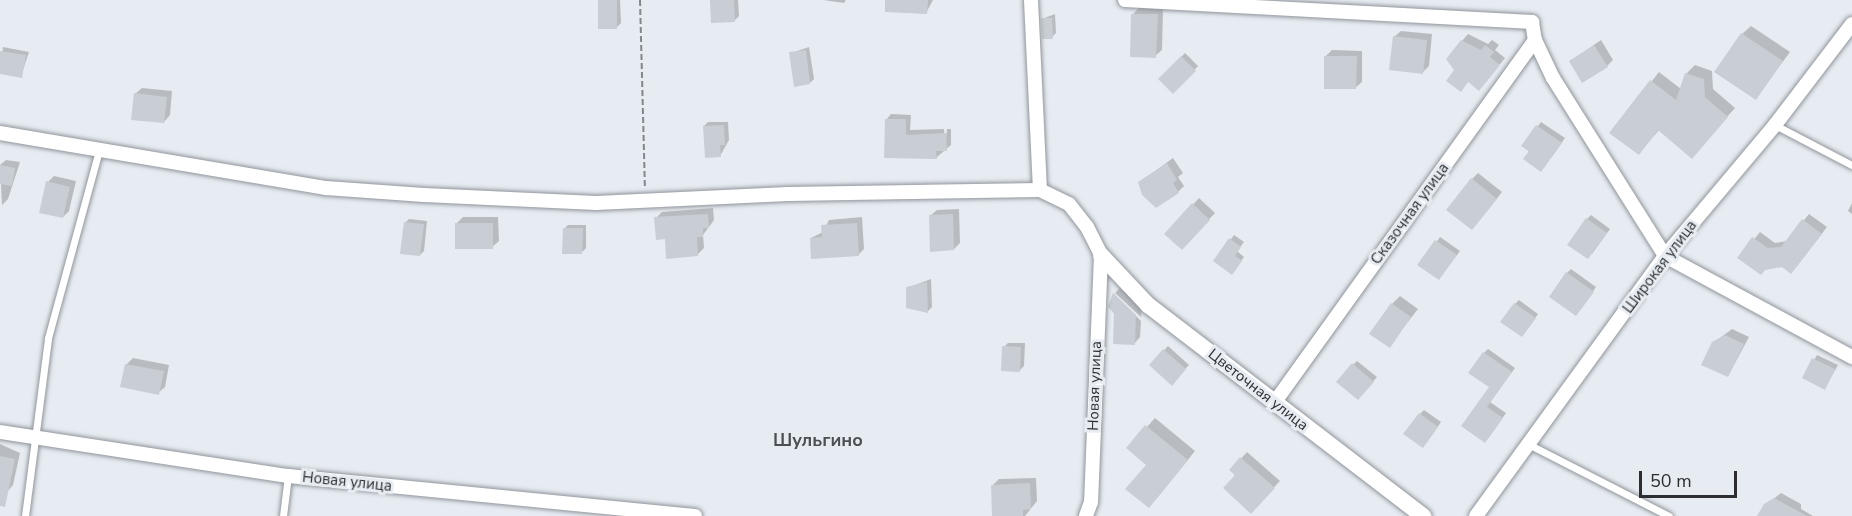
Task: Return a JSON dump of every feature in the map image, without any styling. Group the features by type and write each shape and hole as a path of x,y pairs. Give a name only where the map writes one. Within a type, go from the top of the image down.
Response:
{"street":[{"path":"1031,0 1040,189"},
{"path":"1125,0 1533,22 1535,40 1553,78 1665,256 1852,357"},
{"name":"Широкая улица","path":"1476,516 1530,445 1665,256 1775,125 1852,24"},
{"name":"Сказочная улица","path":"1274,403 1535,40"},
{"path":"0,133 326,188 596,203 1040,189 1068,204 1087,227 1101,255"},
{"name":"Цветочная улица","path":"1101,255 1148,305 1423,516"},
{"name":"Новая улица","path":"1086,516 1090,502 1101,255"},
{"name":"Новая улица","path":"0,432 37,440 288,476 695,516"}],"lane":[{"path":"1775,125 1852,165"},
{"path":"25,516 37,440 48,338 99,150"},
{"path":"1530,445 1669,516"},
{"path":"283,516 288,476"}],"path":[{"path":"640,0 645,201"}],"building":[{"path":"598,0 617,0 617,29 598,29"},
{"path":"710,0 734,0 735,22 711,23"},
{"path":"885,0 928,0 927,14 885,12"},
{"path":"1131,14 1158,14 1156,58 1130,57"},
{"path":"1041,18 1052,18 1053,39 1042,39"},
{"path":"1741,33 1783,61 1756,100 1714,72"},
{"path":"1393,36 1427,40 1423,74 1389,70"},
{"path":"1461,40 1481,50 1485,45 1494,52 1490,57 1500,65 1479,91 1468,82 1461,92 1446,81 1454,70 1446,59"},
{"path":"1594,45 1608,67 1582,83 1569,61"},
{"path":"806,50 810,84 794,87 789,52"},
{"path":"0,51 26,55 22,78 0,74"},
{"path":"1181,56 1196,71 1173,94 1158,79"},
{"path":"1324,56 1357,56 1356,89 1324,89"},
{"path":"1685,73 1704,79 1705,97 1728,117 1692,159 1658,130 1639,155 1609,133 1650,80 1676,100"},
{"path":"134,93 167,97 164,123 131,120"},
{"path":"885,119 906,119 906,135 946,133 947,151 936,151 937,159 884,158"},
{"path":"724,125 725,145 720,145 721,157 705,158 703,126"},
{"path":"1536,125 1562,143 1541,172 1523,159 1529,151 1521,146"},
{"path":"1167,163 1177,180 1173,183 1179,193 1156,208 1142,195 1138,182"},
{"path":"0,165 15,168 12,186 0,184"},
{"path":"1471,178 1497,199 1472,230 1446,210"},
{"path":"46,181 70,187 63,218 39,213"},
{"path":"1192,203 1210,220 1182,250 1164,234"},
{"path":"708,214 709,228 703,228 703,237 697,237 698,256 666,259 665,239 656,240 654,217"},
{"path":"953,214 954,250 930,252 929,215"},
{"path":"1586,218 1607,233 1588,259 1567,245"},
{"path":"1802,219 1822,234 1791,274 1782,267 1765,270 1761,275 1737,258 1752,237 1768,248 1781,247"},
{"path":"404,222 424,224 420,256 400,254"},
{"path":"455,223 493,223 493,249 455,249"},
{"path":"857,223 859,256 811,259 810,238 822,237 821,225"},
{"path":"563,228 583,228 582,254 562,254"},
{"path":"1229,238 1241,247 1235,256 1242,261 1232,275 1213,261"},
{"path":"1435,240 1457,255 1439,280 1417,265"},
{"path":"1566,272 1594,292 1576,316 1549,297"},
{"path":"927,282 928,313 906,308 906,287"},
{"path":"1113,293 1136,315 1135,345 1113,344 1114,313 1108,307"},
{"path":"1391,303 1411,317 1390,348 1369,334"},
{"path":"1514,303 1536,318 1522,337 1500,322"},
{"path":"1725,335 1744,344 1728,377 1701,365 1712,342"},
{"path":"1002,346 1021,347 1020,372 1001,371"},
{"path":"1163,349 1186,369 1172,386 1149,365"},
{"path":"1483,352 1512,372 1487,407 1503,418 1485,443 1461,426 1489,387 1468,373"},
{"path":"1812,358 1835,369 1825,390 1802,378"},
{"path":"1352,363 1374,382 1358,400 1336,382"},
{"path":"125,364 164,371 159,395 120,387"},
{"path":"1419,413 1438,427 1423,448 1403,434"},
{"path":"1145,425 1188,460 1149,508 1125,489 1146,465 1126,448"},
{"path":"0,456 15,459 5,507 0,506"},
{"path":"1240,457 1275,488 1251,514 1223,488 1235,475 1229,470"},
{"path":"1030,483 1031,509 1023,510 1023,516 992,516 991,485"},
{"path":"1774,498 1807,516 1757,516 1764,504"}],"district":[{"name":"Шульгино","path":"818,440"}]}
